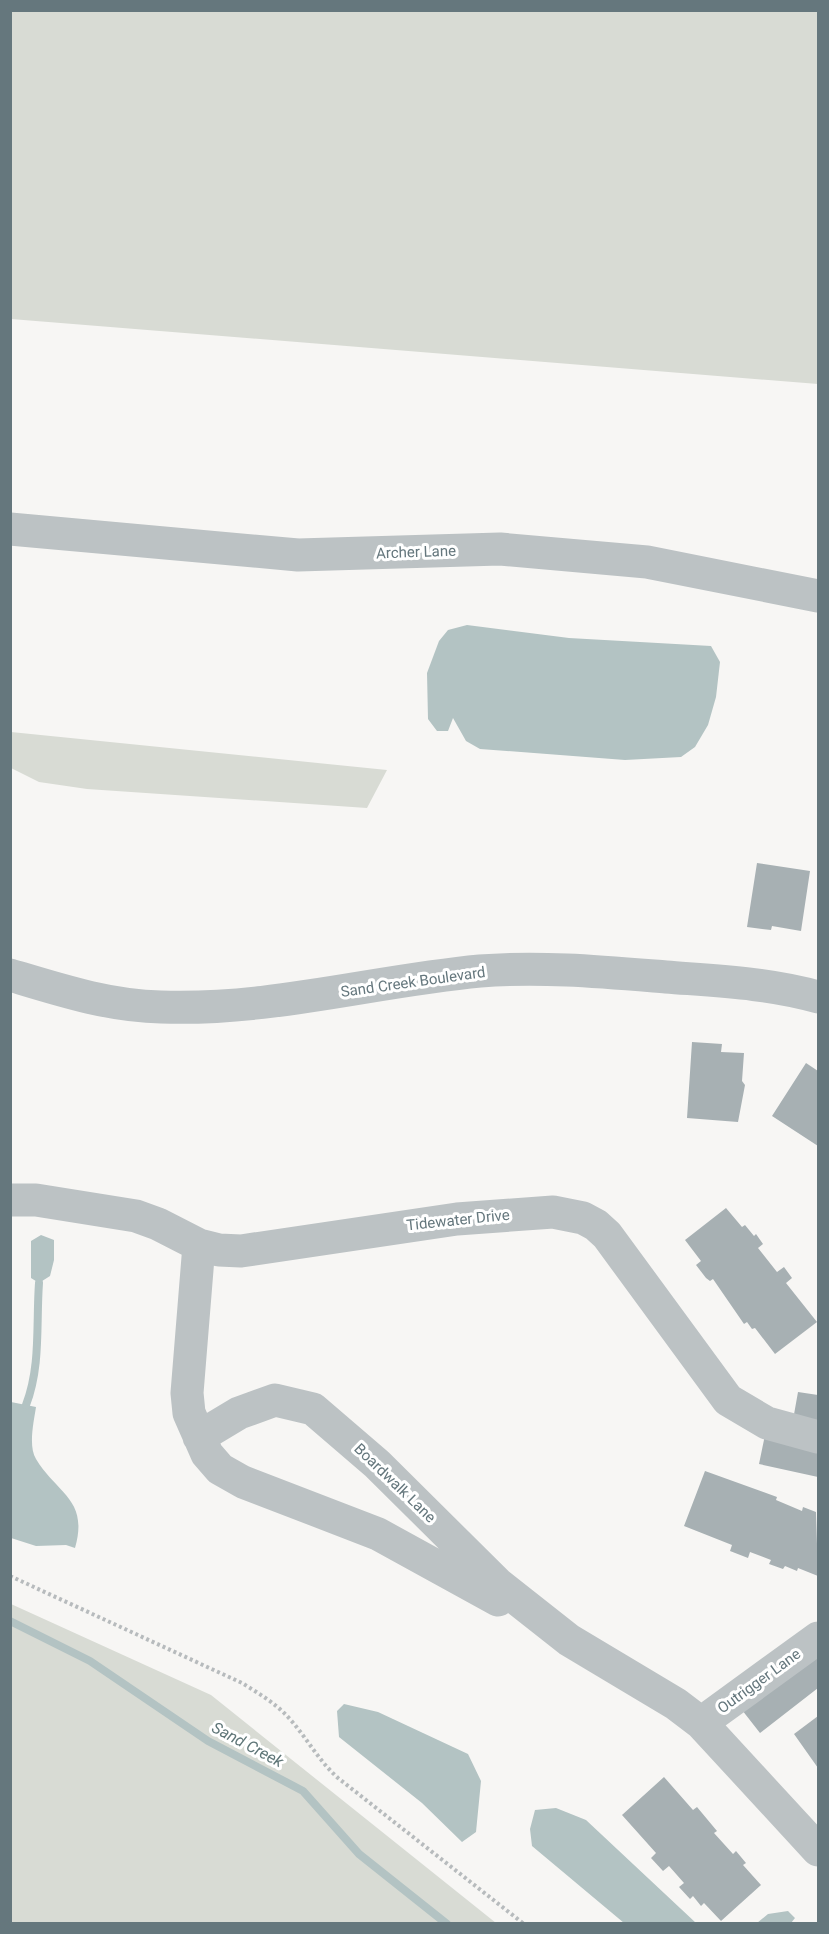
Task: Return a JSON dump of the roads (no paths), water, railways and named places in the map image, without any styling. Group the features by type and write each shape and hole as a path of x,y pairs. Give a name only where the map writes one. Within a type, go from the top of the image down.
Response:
{"street":[{"name":"Archer Lane","path":"10,529 298,555 500,549 648,562 819,596"},
{"name":"Sand Creek Boulevard","path":"10,975 97,1000 159,1007 223,1007 280,1002 481,971 530,970 622,973 754,984 778,987 819,998"},
{"name":"Tidewater Drive","path":"10,1200 36,1200 136,1216 158,1224 199,1245 241,1251 457,1219 553,1212 583,1218 596,1225 607,1235 728,1400 767,1423 819,1437"},
{"name":"Boardwalk Lane","path":"199,1245 187,1393 189,1413 199,1437 207,1454 220,1469 235,1478 378,1534 568,1640 676,1704 700,1723 819,1850"},
{"name":"Boardwalk Lane","path":"199,1437 238,1413 275,1400 313,1409 377,1464 498,1584 568,1640"},
{"name":"Outrigger Lane","path":"700,1723 819,1638"}],"waterway":[{"path":"26,1405 36,1360 39,1283"},
{"name":"Sand Creek","path":"10,1621 90,1661 208,1741 303,1791 359,1854 447,1924"}]}
